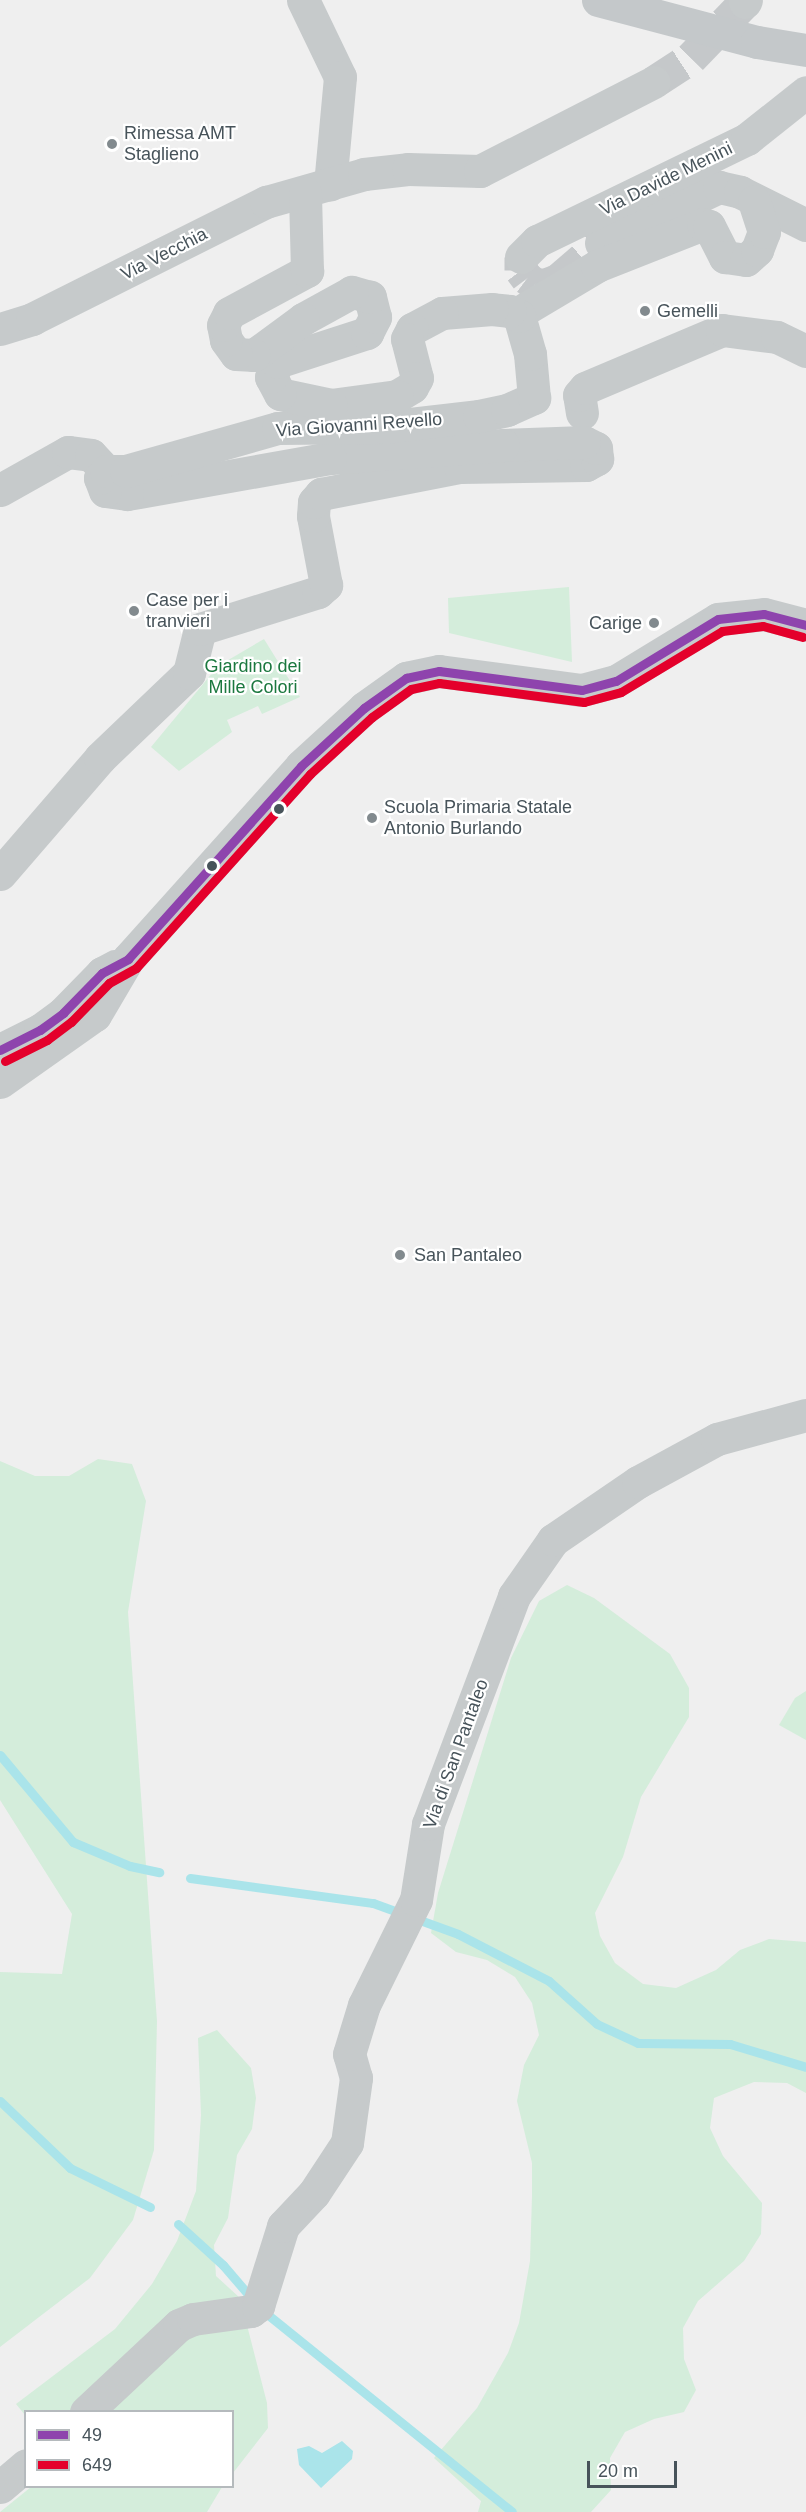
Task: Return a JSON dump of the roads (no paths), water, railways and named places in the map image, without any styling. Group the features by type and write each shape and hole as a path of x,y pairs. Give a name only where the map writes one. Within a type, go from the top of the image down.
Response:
{"main road":[{"path":"598,0 757,42 806,50"}],"street":[{"path":"303,0 340,77 317,189"},
{"name":"Via Vecchia","path":"0,329 32,319 266,202 364,174 408,169 480,171 654,82"},
{"name":"Via Davide Menini","path":"521,257 537,240 747,139 803,99 806,92"},
{"name":"Via Davide Menini","path":"601,243 719,187 740,192 754,202 806,225"},
{"name":"Via Giovanni Revello","path":"0,874 100,758 187,676 194,657 195,638 204,627 318,592 326,585 313,516 314,502 330,489 460,467 586,465 597,459 596,448 584,442 503,445 330,458 127,494 105,491 100,478 106,471 126,471 278,428 384,427 479,416 529,403 536,391 519,316 510,310 453,310 418,325 407,339 417,378 412,387 397,396 331,405 285,398 271,377 277,362 367,333 375,317 370,297 352,292 312,313 254,355 236,354 226,340 223,325 229,314 306,271 317,189"},
{"path":"519,316 525,309 597,266 703,224 710,226 725,257 746,260 757,250 764,232 754,202"},
{"path":"582,413 579,395 585,388 722,330 777,337 806,351"},
{"path":"0,490 68,452 91,455 106,471"},
{"path":"0,1082 95,1015 128,959 302,766 364,708 406,678 439,671 582,690 616,681 718,620 764,614 806,625"},
{"path":"0,1050 40,1030 63,1013 102,973 128,959"},
{"name":"Via di San Pantaleo","path":"88,2410 179,2325 193,2319 251,2311 258,2306 283,2226 314,2193 347,2143 356,2078 349,2054 364,2005 416,1900 428,1824 514,1596 553,1540 638,1482 707,1444 806,1415"},
{"path":"0,2487 24,2467"}],"water":[{"path":"342,2441 353,2451 352,2459 321,2488 299,2465 297,2449 309,2446 322,2453"}],"waterway":[{"path":"0,1755 73,1842 130,1866 159,1872"},
{"path":"190,1878 373,1903 458,1934 549,1981 597,2024 638,2043 730,2044 806,2067"},
{"path":"0,2101 70,2168 150,2207"},
{"path":"178,2224 223,2265 253,2300"},
{"path":"262,2310 512,2512"}],"tunnel":[{"path":"654,82 691,58 745,2"},
{"path":"521,257 521,270 527,278 535,284 545,285 558,280 601,243"}],"place":[{"name":"Rimessa AMT Staglieno","path":"112,144"},
{"name":"Gemelli","path":"645,311"},
{"name":"Case per i tranvieri","path":"134,611"},
{"name":"Carige","path":"654,623"},
{"name":"Scuola Primaria Statale Antonio Burlando","path":"372,818"},
{"name":"San Pantaleo","path":"400,1255"}],"park label":[{"name":"Giardino dei Mille Colori","path":"253,677"}]}
